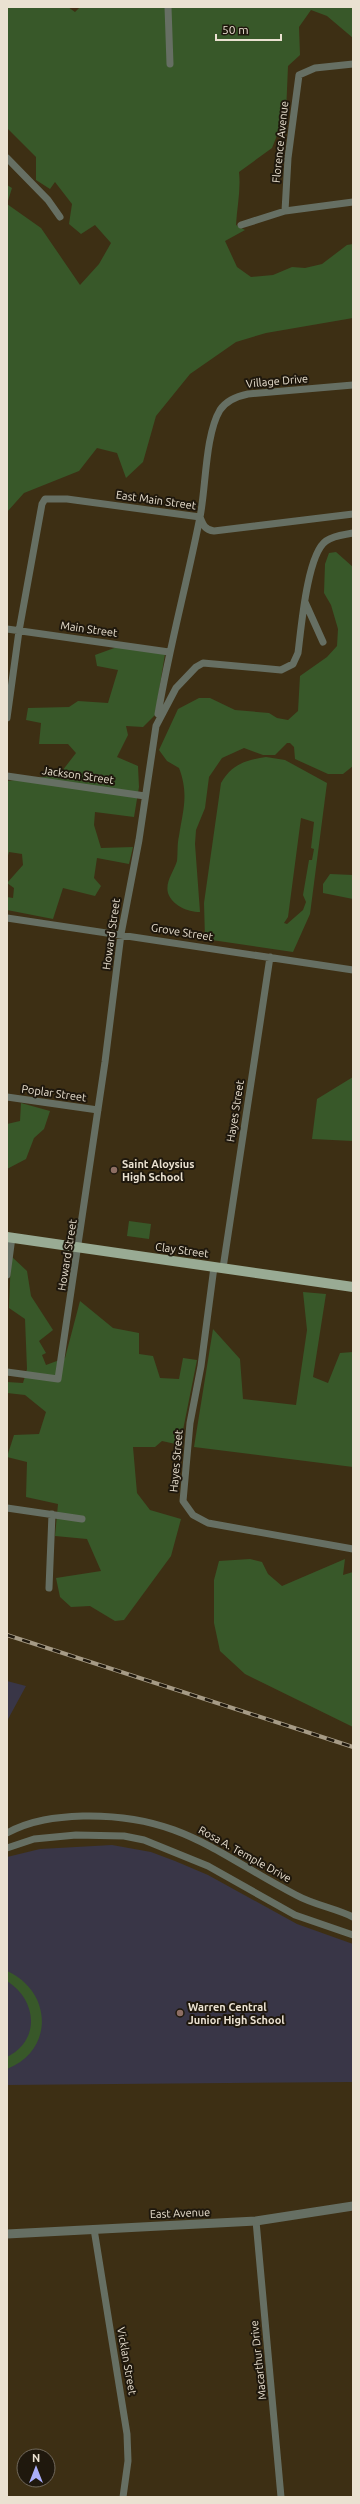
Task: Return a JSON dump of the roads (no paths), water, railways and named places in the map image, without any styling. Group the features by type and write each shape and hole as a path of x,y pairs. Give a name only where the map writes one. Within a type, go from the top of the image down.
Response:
{"main road":[{"name":"Clay Street","path":"10,1237 353,1287"}],"street":[{"path":"168,7 170,64"},
{"name":"Florence Avenue","path":"286,210 288,158 299,75 315,68 353,64"},
{"path":"7,158 48,200 60,217"},
{"path":"241,225 286,210 353,202"},
{"name":"Village Drive","path":"200,517 213,427 221,409 227,403 248,394 353,385"},
{"name":"East Main Street","path":"19,631 42,504 45,499 67,499 200,517 202,525 208,530 214,531 353,514"},
{"path":"156,726 169,652 200,517"},
{"name":"Howard Street","path":"7,1372 58,1379 79,1247 121,934 156,726 176,688 196,667 203,663 281,670 293,664 298,654 305,602 314,560 320,546 336,536 353,533"},
{"path":"305,602 323,642"},
{"name":"Main Street","path":"7,629 169,652"},
{"path":"7,718 19,631"},
{"name":"Jackson Street","path":"7,776 145,796"},
{"name":"Grove Street","path":"7,918 353,970"},
{"name":"Hayes Street","path":"270,957 218,1267 190,1423 183,1501 193,1515 208,1523 353,1549"},
{"name":"Poplar Street","path":"7,1098 98,1110"},
{"path":"7,1275 10,1237"},
{"path":"7,1508 82,1519"},
{"path":"49,1588 52,1514"},
{"name":"Rosa A. Temple Drive","path":"7,1833 36,1822 71,1816 106,1816 150,1821 207,1843 297,1896 353,1917"},
{"path":"7,1848 34,1839 76,1835 124,1836 144,1840 208,1866 295,1915 353,1935"},
{"name":"East Avenue","path":"7,2234 256,2222 353,2206"},
{"name":"Macarthur Drive","path":"256,2222 281,2497"},
{"name":"Vicklan Street","path":"94,2229 127,2434 128,2461 123,2497"}],"railway":[{"path":"7,1635 353,1747"}],"place":[{"name":"Saint Aloysius High School","path":"114,1170"},
{"name":"Warren Central Junior High School","path":"180,2013"}]}
